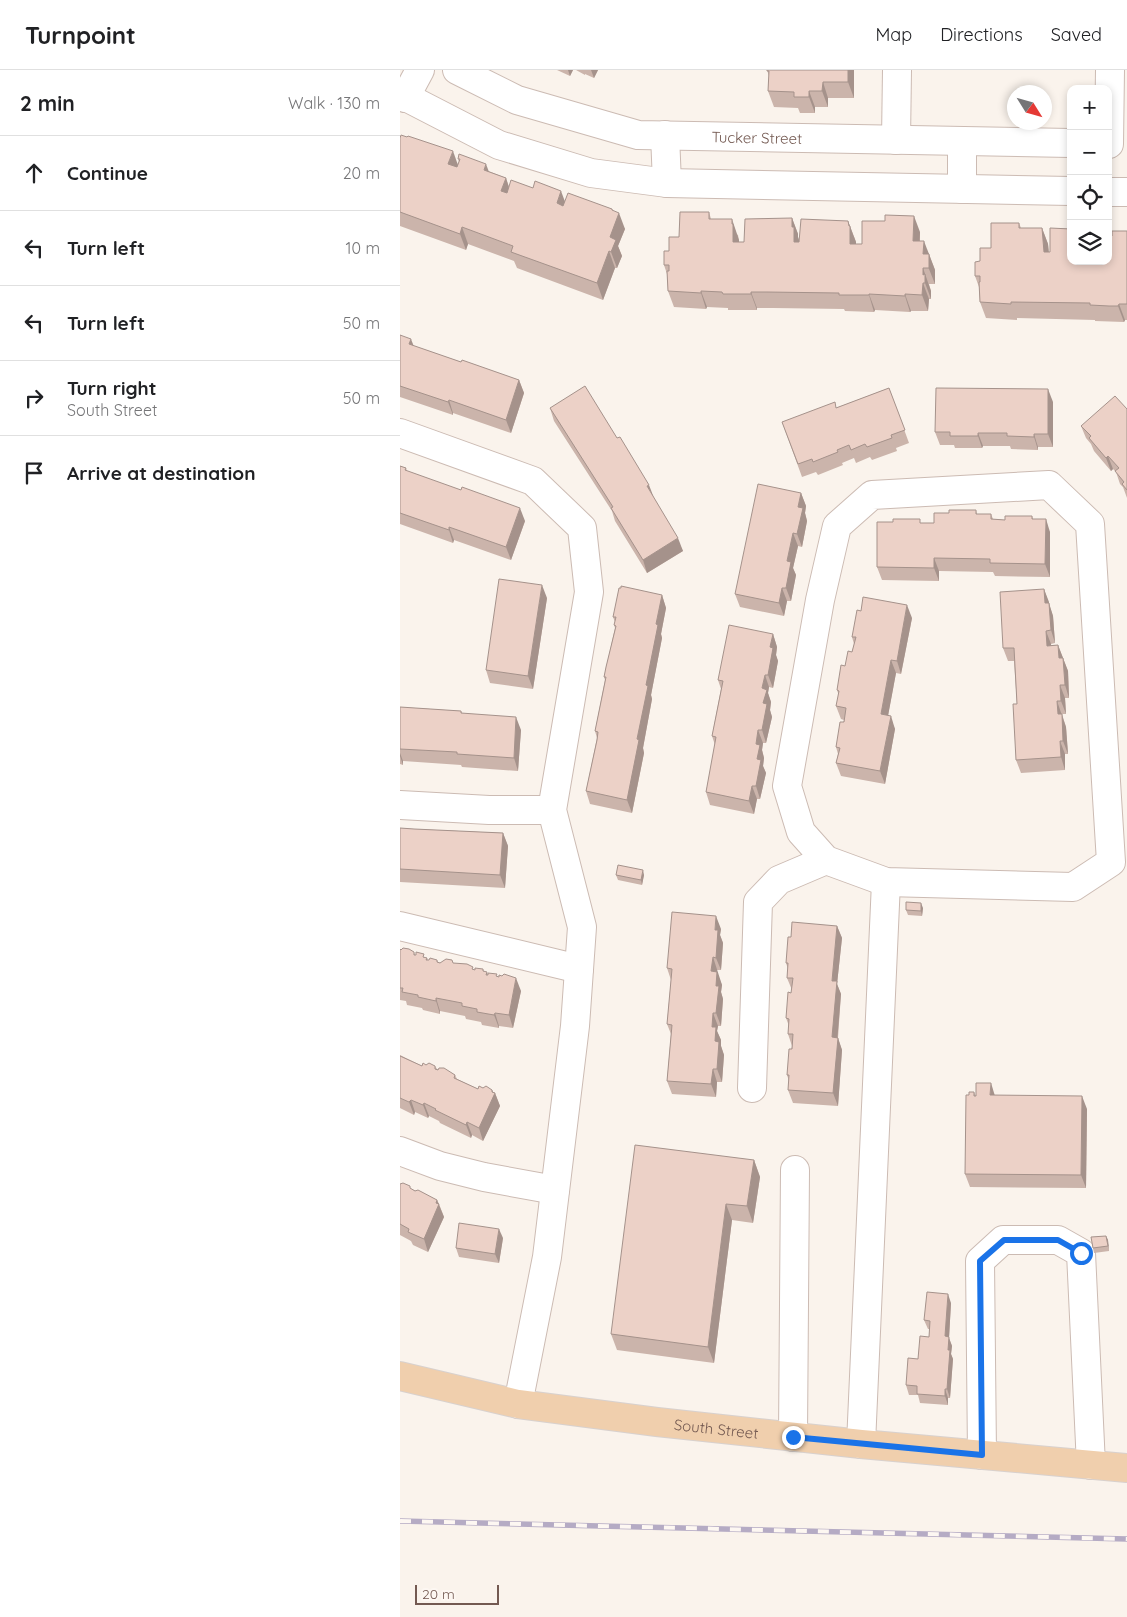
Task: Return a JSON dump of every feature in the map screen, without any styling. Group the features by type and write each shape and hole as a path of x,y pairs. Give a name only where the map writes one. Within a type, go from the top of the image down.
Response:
{"main road":[{"name":"South Street","path":"400,1376 518,1404 657,1422 861,1444 1127,1468"}],"street":[{"path":"420,70 402,96 499,145 591,173 667,184 1067,191"},
{"path":"896,140 897,70"},
{"path":"1108,130 1110,70"},
{"name":"Tucker Street","path":"468,72 517,100 638,135 1067,143"},
{"path":"666,135 667,184"},
{"path":"962,141 962,189"},
{"path":"1112,144 1127,144"},
{"path":"1112,192 1127,192"},
{"path":"400,433 533,481 582,528 589,592 552,810 582,927 575,1026 547,1257 518,1404"},
{"path":"1049,485 1090,524 1111,862 1073,887 886,882 826,860 801,832 787,786 820,600 837,526 872,495 1049,485"},
{"path":"400,806 489,810 552,810"},
{"path":"752,1088 758,902 779,880 826,860"},
{"path":"861,1444 886,882"},
{"path":"400,926 579,968"},
{"path":"400,1151 449,1168 484,1177 556,1190"},
{"path":"793,1437 795,1170"},
{"path":"982,1455 980,1261 1004,1240 1058,1240 1081,1253 1090,1464"}],"building":[{"path":"767,70 848,70 848,82 823,82 822,91 809,91 809,97 794,97 794,92 768,91 769,71"},
{"path":"401,135 453,151 448,164 457,167 460,159 458,159 459,154 486,164 484,170 506,178 501,191 507,193 511,180 533,188 535,181 561,191 557,203 563,206 568,193 619,213 610,237 616,240 611,252 609,251 597,283 511,252 513,246 462,227 460,234 400,212"},
{"path":"680,212 709,212 709,219 732,219 733,242 744,242 745,219 792,218 794,242 799,242 801,219 848,221 850,226 850,244 862,244 862,221 885,221 885,215 914,216 913,241 924,241 923,254 929,254 929,268 923,268 925,283 923,283 922,295 839,295 839,293 767,292 723,294 722,292 668,291 667,271 669,271 669,265 664,265 664,251 669,251 669,237 679,237"},
{"path":"991,223 1019,223 1019,228 1042,228 1044,252 1050,252 1050,228 1067,229 1067,265 1112,265 1112,231 1127,231 1127,304 1109,306 1090,305 1090,303 1011,302 1011,304 980,302 980,276 975,276 975,262 980,261 980,248 991,248"},
{"path":"400,335 411,339 409,344 519,380 506,420 449,400 448,402 400,386"},
{"path":"585,386 617,438 620,437 678,538 643,560 611,508 613,507 550,408"},
{"path":"889,388 905,430 891,435 892,438 867,447 865,444 851,450 849,445 837,450 838,452 813,462 812,459 798,464 782,422 835,402 836,408"},
{"path":"936,388 1048,389 1048,434 1034,434 1034,437 1007,436 1007,433 978,433 978,436 950,436 950,432 935,432"},
{"path":"1115,396 1127,409 1127,490 1122,484 1124,482 1115,471 1119,468 1108,456 1106,458 1089,438 1091,436 1081,426"},
{"path":"400,466 406,468 405,470 461,490 462,487 520,508 506,547 449,527 449,530 400,513"},
{"path":"758,484 801,493 798,507 803,508 797,534 793,533 787,561 791,562 786,588 782,588 779,603 735,594"},
{"path":"949,510 976,510 976,514 991,514 991,519 1005,520 1005,516 1032,516 1032,519 1046,519 1045,564 990,563 990,559 934,558 934,568 877,567 877,522 893,522 893,519 920,519 920,523 934,523 934,513 949,513"},
{"path":"499,579 542,585 528,676 486,670"},
{"path":"621,586 662,595 646,685 648,686 637,739 639,740 627,800 586,791 597,740 598,732 595,731 606,677 604,677 616,626 614,625 616,617 613,617"},
{"path":"1044,589 1045,603 1049,603 1051,630 1046,631 1047,646 1058,645 1059,658 1063,658 1065,685 1060,685 1061,701 1057,701 1058,714 1062,714 1063,741 1060,741 1061,757 1016,760 1013,704 1017,704 1014,648 1003,648 1000,592"},
{"path":"863,597 907,605 897,661 891,660 881,714 891,716 880,771 836,763 840,748 836,747 840,722 844,722 846,708 836,706 841,665 845,666 848,651 852,652 856,637 852,637 857,610 861,611"},
{"path":"729,625 773,634 770,647 773,648 768,675 765,675 762,688 767,690 763,703 767,704 762,730 758,730 756,744 760,745 757,759 761,760 756,786 752,786 749,801 706,792 716,737 712,736 723,681 718,680"},
{"path":"400,707 516,717 514,758 400,749"},
{"path":"400,828 503,833 500,875 400,869"},
{"path":"618,865 643,870 641,880 616,875"},
{"path":"906,902 921,903 921,911 906,910"},
{"path":"672,912 716,916 715,930 718,930 716,958 713,957 711,971 717,972 716,986 719,986 716,1013 713,1013 712,1027 716,1027 715,1041 719,1042 717,1069 713,1069 711,1084 667,1081 672,1025 667,1024 672,969 667,968"},
{"path":"792,922 837,926 832,981 837,981 832,1037 838,1038 833,1093 788,1090 789,1049 792,1049 793,1034 788,1034 789,1019 786,1018 788,992 791,993 793,978 787,978 788,963 786,963 788,937 791,937"},
{"path":"403,948 414,952 414,955 416,955 416,952 424,954 423,957 427,958 426,960 430,958 440,963 446,959 452,960 453,963 467,964 475,970 475,968 483,969 483,971 487,972 486,975 488,973 497,974 496,976 499,977 499,975 502,976 504,974 516,978 509,1015 477,1012 477,1009 462,1006 462,1003 436,998 436,1001 402,992 403,988 400,988 400,949"},
{"path":"400,1056 422,1066 423,1063 426,1065 429,1063 438,1070 439,1068 444,1068 455,1075 454,1078 478,1089 479,1086 483,1088 486,1086 492,1090 495,1093 479,1128 467,1122 466,1125 424,1103 423,1105 400,1098"},
{"path":"976,1083 991,1083 990,1095 1082,1096 1081,1175 965,1174 966,1095 969,1095 969,1092 974,1092 974,1096 976,1096"},
{"path":"635,1145 754,1160 747,1206 726,1204 708,1347 611,1334"},
{"path":"403,1183 415,1191 418,1190 437,1200 436,1203 439,1204 424,1239 408,1232 409,1229 400,1224 400,1184"},
{"path":"459,1223 499,1229 495,1254 456,1248"},
{"path":"1106,1236 1108,1246 1093,1248 1091,1237"},
{"path":"927,1292 948,1294 945,1336 949,1337 948,1350 950,1350 945,1396 917,1394 917,1386 906,1385 908,1358 918,1359 920,1336 929,1337 930,1321 924,1320"}],"railway":[{"path":"400,1521 1127,1539"}],"route":[{"path":"793,1437 982,1455 980,1261 1004,1240 1058,1240 1081,1253"}]}
